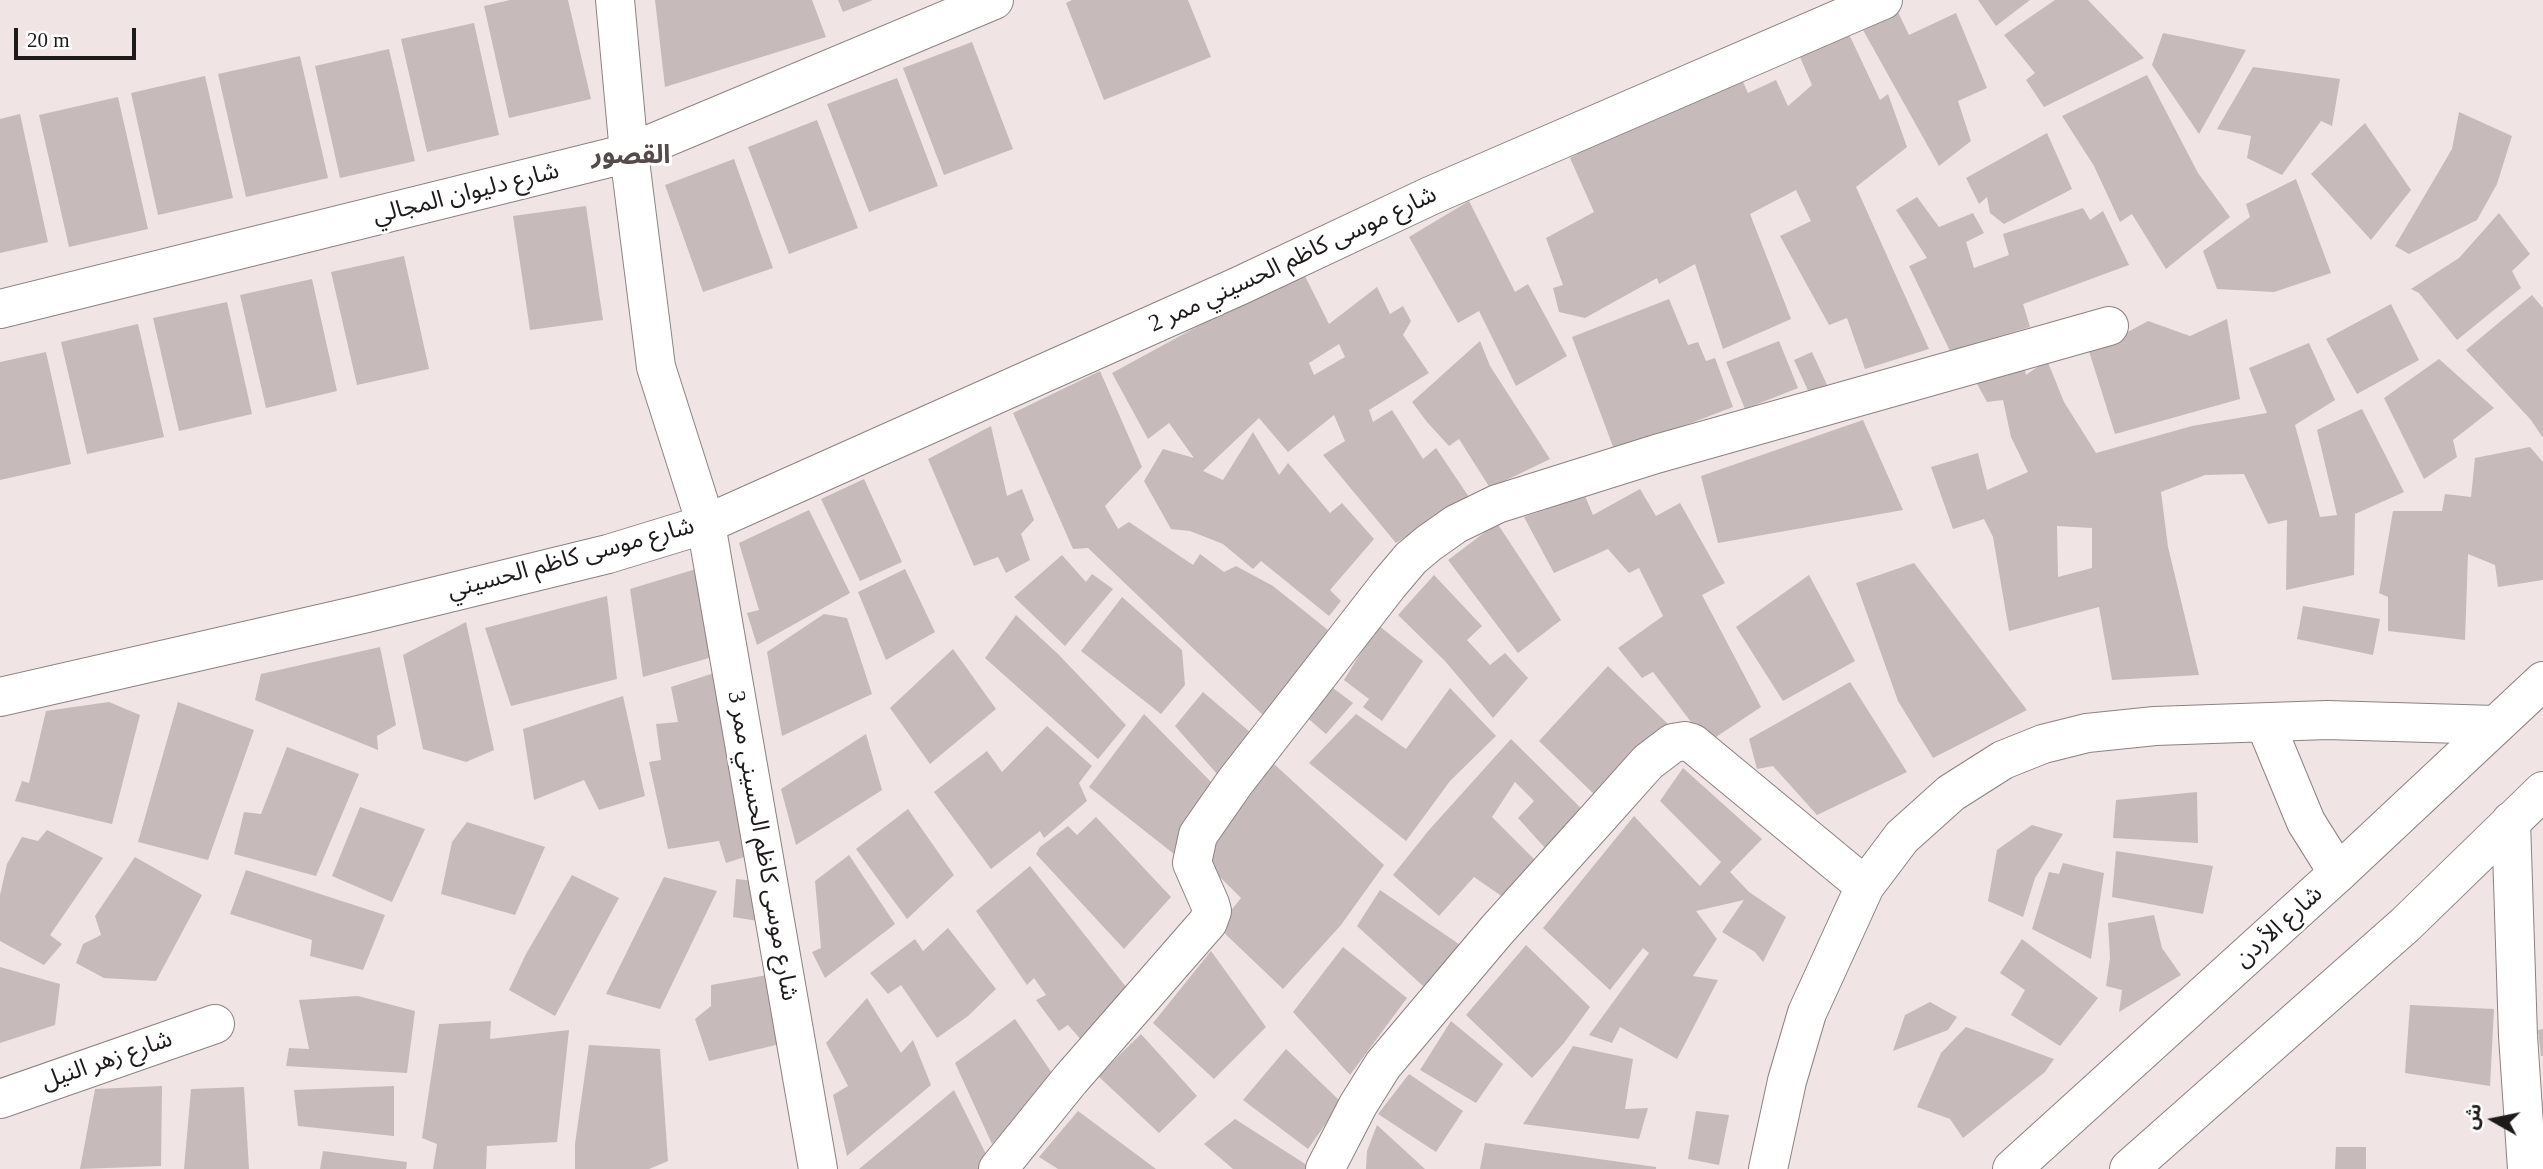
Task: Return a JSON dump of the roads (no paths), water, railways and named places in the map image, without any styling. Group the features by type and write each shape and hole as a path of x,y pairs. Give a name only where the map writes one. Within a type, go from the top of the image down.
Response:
{"main road":[{"name":"شارع موسى كاظم الحسيني","path":"0,697 389,608 608,554 706,524 656,367 629,153 615,0"},
{"name":"شارع دليوان المجالي","path":"0,309 629,153 994,0"},
{"name":"شارع موسى كاظم الحسيني ممر 2","path":"706,524 1239,286 1430,196 1883,0"},
{"path":"998,1169 1070,1080 1208,922 1212,911 1192,863 1198,835 1235,782 1389,584 1411,558 1429,543 1456,524 1497,504 1656,454 2109,326"},
{"name":"شارع موسى كاظم الحسيني ممر 3","path":"706,524 818,1169"},
{"name":"شارع الأردن","path":"2012,1169 2338,873 2543,681"},
{"path":"1768,1169 1787,1081 1807,1013 1865,886 1902,837 1951,793 2003,760 2043,744 2087,733 2155,726 2327,720 2496,725"},
{"path":"2265,723 2306,822 2338,873"},
{"path":"1325,1169 1358,1105 1383,1065 1497,930 1622,790 1648,762 1673,743 1692,743 1865,886"},
{"path":"2129,1169 2406,925 2543,791"},
{"path":"2511,821 2518,1036 2532,1150"},
{"name":"شارع زهر النيل","path":"0,1099 215,1024"}],"district":[{"name":"القصور","path":"631,156"}]}
